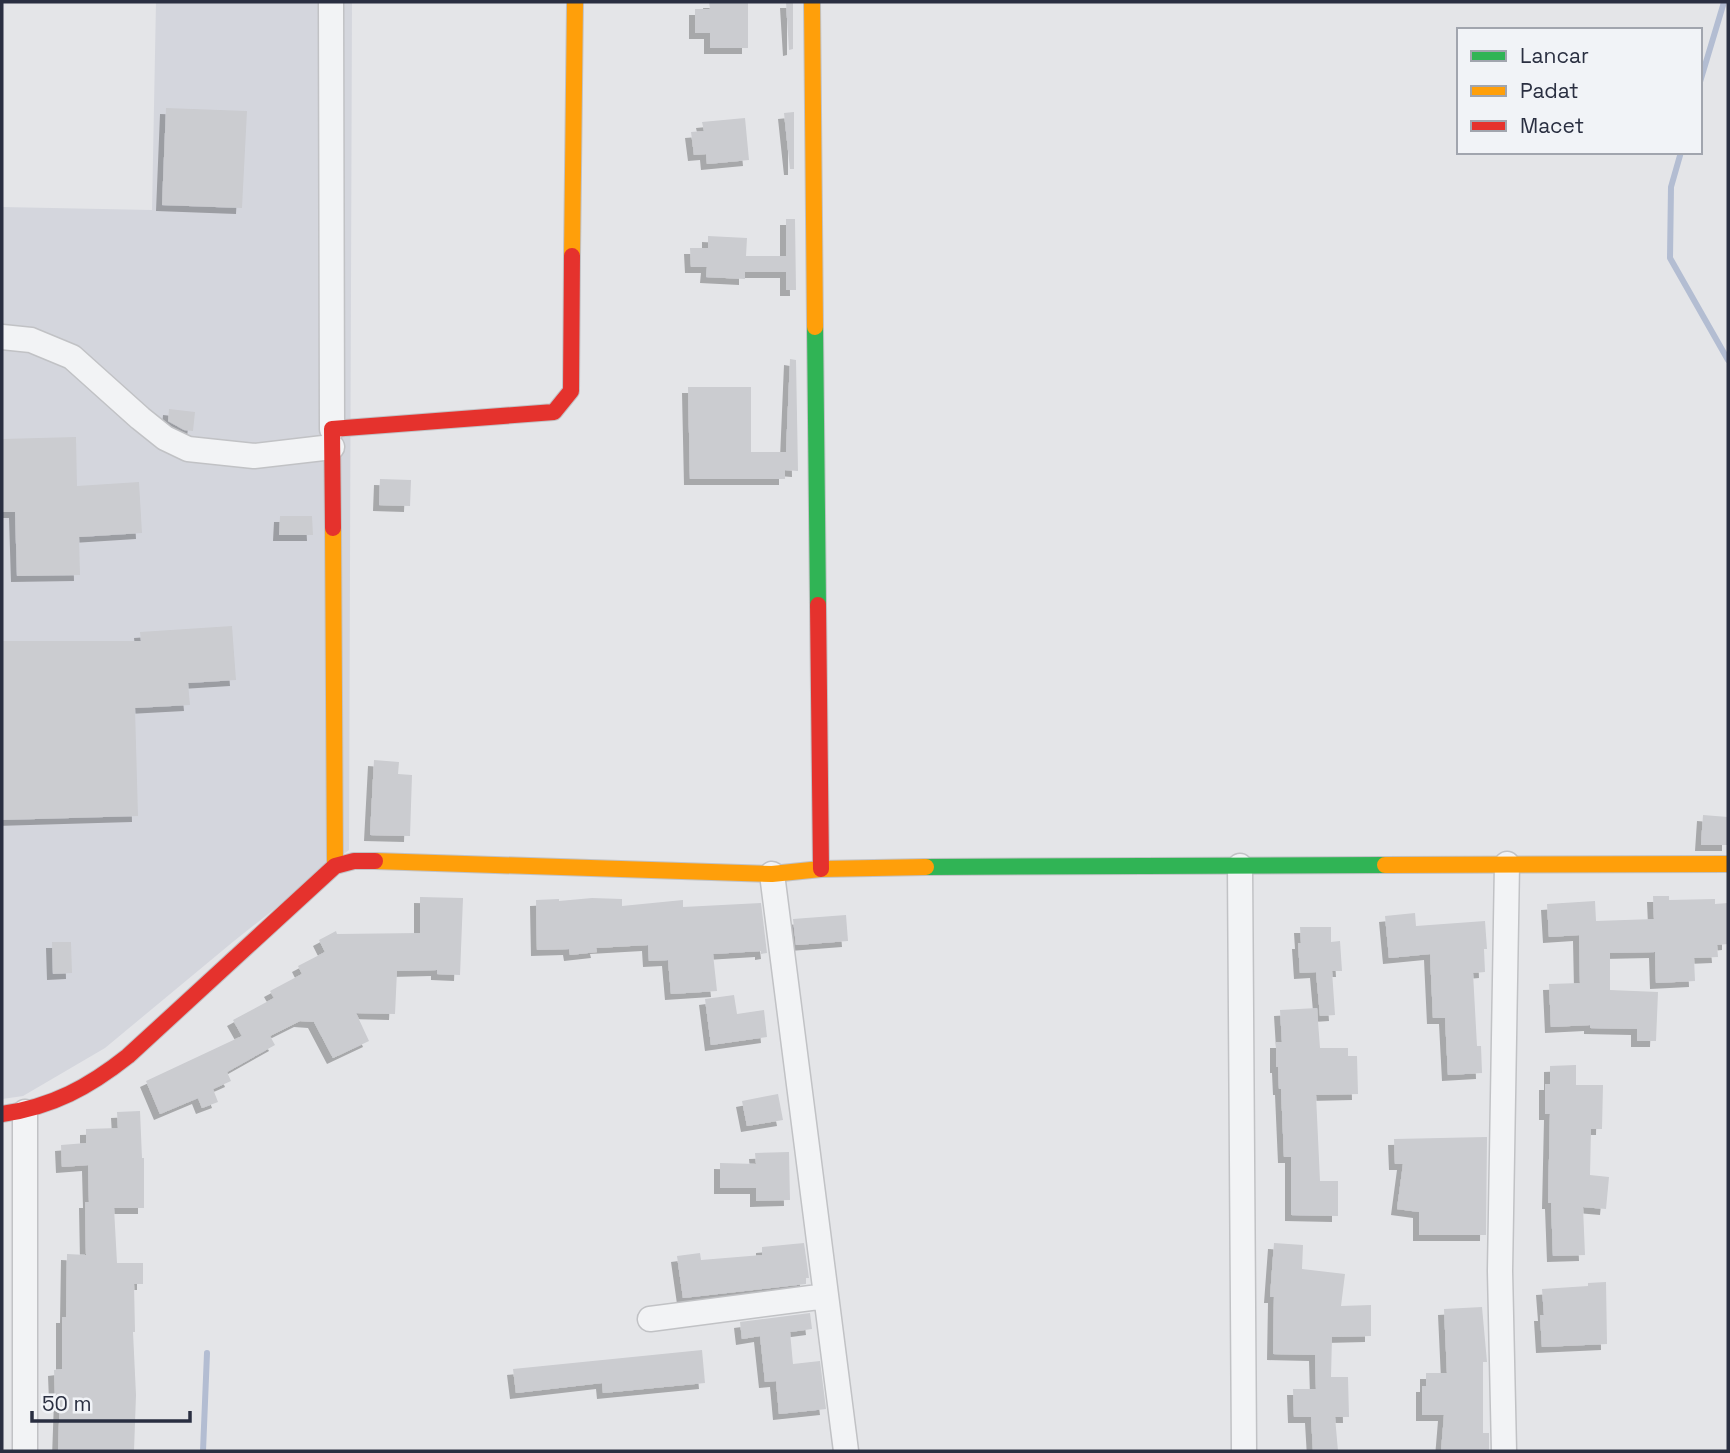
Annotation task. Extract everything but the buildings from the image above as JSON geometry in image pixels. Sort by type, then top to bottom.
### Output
[{"type":"street","points":[[331,2],[335,866]]},
{"type":"street","points":[[2,337],[31,340],[72,357],[165,438],[188,449],[254,456],[332,438],[554,412],[571,391],[575,2]]},
{"type":"street","points":[[813,2],[821,869]]},
{"type":"street","points":[[25,1451],[13,1113],[71,1097],[101,1078],[335,866],[354,861],[416,861],[772,874],[821,869],[1017,866],[1728,864]]},
{"type":"street","points":[[1504,1451],[1500,1271],[1507,864]]},
{"type":"street","points":[[1240,866],[1244,1451]]},
{"type":"street","points":[[772,874],[846,1451]]},
{"type":"street","points":[[650,1319],[826,1296]]},
{"type":"shaded area","points":[[156,2],[352,2],[349,850],[105,1048],[23,1096],[2,1099],[2,207],[152,210]]},
{"type":"waterway","points":[[1702,75],[1724,2]]},
{"type":"waterway","points":[[1680,154],[1671,187],[1670,258],[1728,360]]},
{"type":"waterway","points":[[203,1451],[207,1353]]},
{"type":"traffic: fast","points":[[815,327],[818,605]]},
{"type":"traffic: fast","points":[[926,867],[1385,865]]},
{"type":"traffic: slow","points":[[572,256],[575,2]]},
{"type":"traffic: slow","points":[[812,2],[815,327]]},
{"type":"traffic: slow","points":[[333,528],[335,866]]},
{"type":"traffic: slow","points":[[375,861],[772,874],[821,869],[926,867]]},
{"type":"traffic: slow","points":[[1385,865],[1728,864]]},
{"type":"traffic: jam","points":[[333,528],[332,429],[554,412],[571,391],[572,256]]},
{"type":"traffic: jam","points":[[818,605],[821,869]]},
{"type":"traffic: jam","points":[[2,1114],[54,1101],[99,1077],[128,1056],[335,866],[354,861],[375,861]]}]
